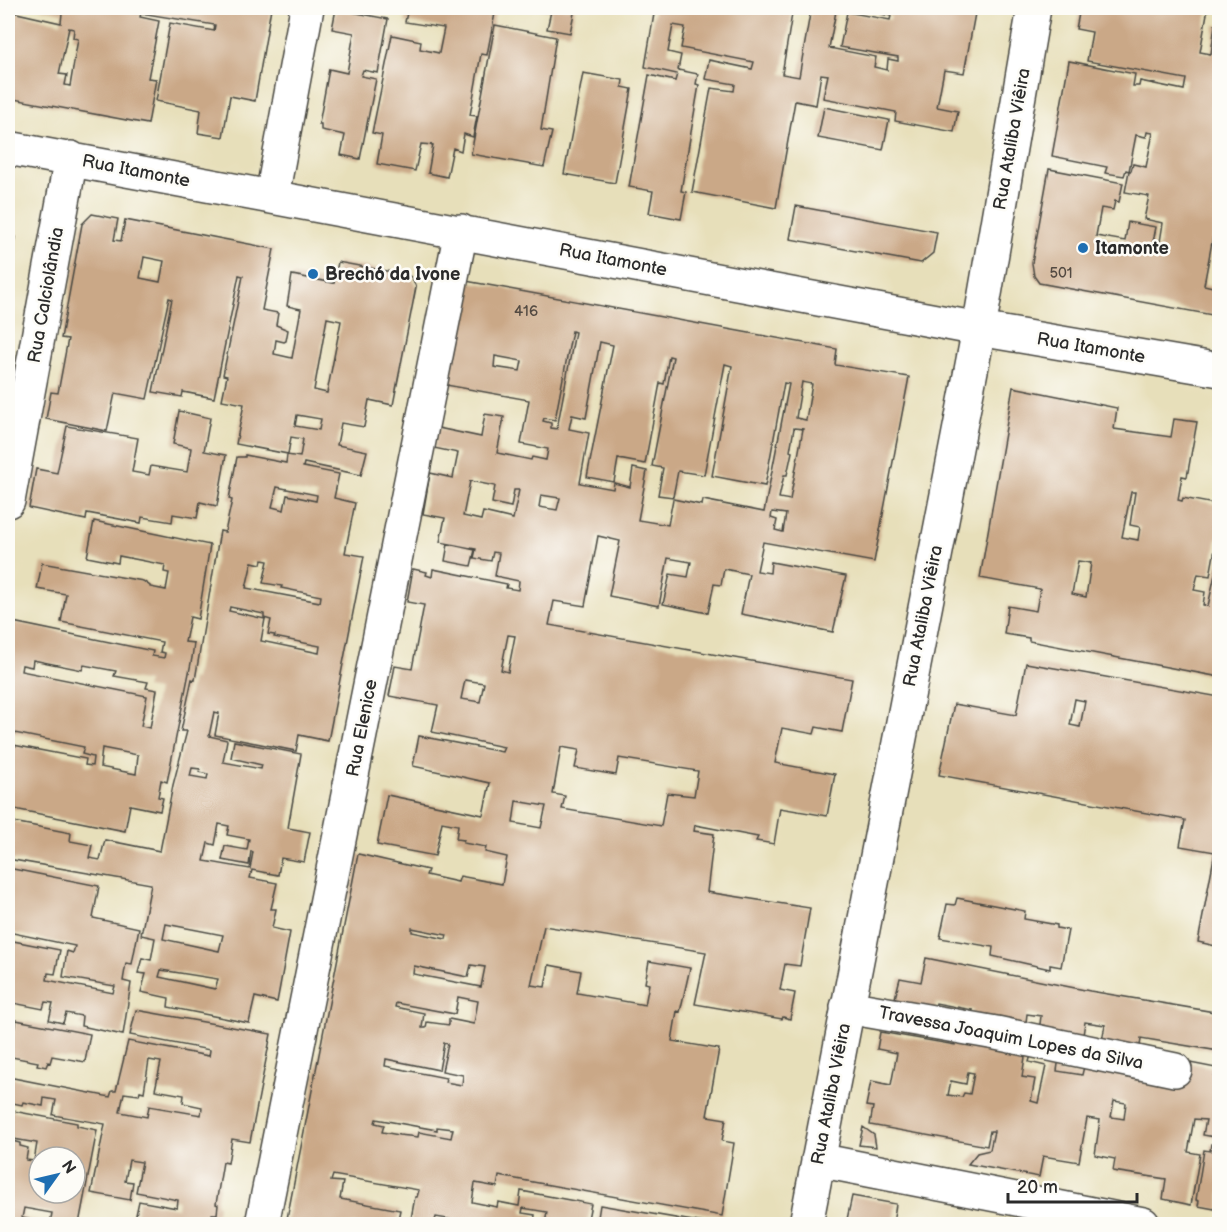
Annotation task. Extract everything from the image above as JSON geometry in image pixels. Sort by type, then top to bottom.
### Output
[{"type":"street","points":[[272,196],[308,8]]},
{"type":"street","name":"Rua Ataliba Viêira","points":[[807,1224],[847,1006],[979,329],[1034,8]]},
{"type":"street","name":"Rua Itamonte","points":[[8,148],[979,329],[1220,370]]},
{"type":"street","name":"Rua Calciolândia","points":[[8,501],[71,159]]},
{"type":"street","name":"Rua Elenice","points":[[262,1224],[461,231]]},
{"type":"street","name":"Travessa Joaquim Lopes da Silva","points":[[847,1006],[996,1033],[1175,1070]]},
{"type":"street","points":[[818,1160],[1143,1224]]},
{"type":"building","points":[[38,8],[271,8],[255,101],[230,96],[223,137],[198,133],[201,110],[156,101],[170,23],[214,31],[215,25],[141,13],[140,17],[159,21],[148,78],[156,79],[148,124],[8,98],[8,11],[61,23],[62,13]],"holes":[[[69,28],[74,29],[73,38],[78,39],[70,86],[65,85],[67,75],[59,74]]]},
{"type":"building","points":[[408,8],[496,8],[487,55],[481,54],[470,115],[477,116],[473,137],[464,134],[461,151],[453,148],[447,177],[428,173],[433,145],[421,144],[415,171],[377,164],[382,135],[372,133],[392,35],[421,41],[420,49],[439,53],[444,28],[405,22]]},
{"type":"building","points":[[537,8],[575,8],[570,33],[547,29],[551,11]]},
{"type":"building","points":[[655,8],[793,8],[782,74],[799,77],[811,8],[831,8],[836,11],[829,48],[876,57],[874,67],[887,70],[888,59],[898,61],[898,57],[840,47],[847,12],[890,20],[891,16],[854,8],[976,8],[964,73],[944,70],[937,107],[958,111],[954,132],[895,121],[896,112],[823,98],[828,75],[821,74],[816,105],[795,101],[776,208],[692,192],[711,88],[734,91],[735,84],[705,79],[709,60],[752,69],[754,62],[681,48],[685,27],[673,25],[668,52],[681,55],[678,70],[698,74],[696,84],[699,85],[681,191],[686,192],[681,219],[649,213],[653,191],[629,187],[649,75],[675,81],[677,74],[645,67]]},
{"type":"building","points":[[1080,8],[1208,8],[1200,52],[1211,54],[1215,25],[1220,26],[1220,199],[1204,285],[1217,288],[1212,315],[1039,283],[1034,276],[1032,263],[1049,169],[1123,183],[1119,202],[1115,201],[1113,210],[1101,208],[1096,236],[1125,241],[1128,222],[1156,227],[1152,247],[1159,248],[1163,223],[1144,219],[1149,196],[1125,192],[1129,171],[1126,170],[1124,176],[1105,173],[1107,167],[1052,156],[1069,61],[1135,74],[1133,86],[1139,86],[1140,81],[1184,90],[1186,79],[1087,61],[1092,32],[1076,29]],"holes":[[[1147,132],[1153,133],[1146,167],[1133,164],[1129,171],[1136,135],[1146,137]]]},
{"type":"building","points":[[336,9],[388,19],[378,73],[363,70],[361,76],[376,79],[360,159],[341,155],[345,135],[321,130],[321,124],[319,124],[329,69],[347,73],[354,33],[332,29]]},
{"type":"building","points":[[495,25],[556,37],[541,130],[552,132],[544,167],[471,154]]},
{"type":"building","points":[[583,73],[623,80],[622,87],[632,89],[615,183],[564,174]]},
{"type":"building","points":[[824,107],[889,120],[883,150],[818,138]]},
{"type":"building","points":[[796,206],[937,232],[933,253],[921,263],[790,239]]},
{"type":"building","points":[[92,214],[118,219],[114,240],[121,241],[125,220],[274,249],[262,310],[278,313],[276,325],[288,330],[286,341],[276,340],[274,354],[292,358],[301,309],[287,306],[292,275],[334,283],[338,262],[408,275],[416,287],[393,405],[369,400],[364,427],[341,423],[337,445],[367,451],[361,475],[304,463],[303,467],[339,474],[334,498],[355,503],[345,553],[364,556],[328,741],[299,735],[296,751],[215,735],[219,713],[214,712],[209,736],[227,740],[223,762],[261,769],[262,765],[231,758],[234,741],[301,754],[288,828],[310,832],[304,862],[281,858],[278,875],[252,870],[250,878],[277,883],[271,909],[276,909],[272,928],[290,932],[277,1002],[255,997],[249,1023],[168,1007],[169,998],[141,992],[146,974],[138,973],[142,958],[151,960],[155,938],[141,935],[151,884],[8,859],[8,821],[71,833],[70,841],[92,845],[89,858],[100,860],[105,840],[160,851],[173,785],[187,731],[181,731],[192,679],[195,680],[220,531],[225,532],[232,500],[229,499],[237,457],[245,457],[245,455],[286,463],[287,455],[300,457],[303,439],[291,437],[288,454],[236,444],[244,404],[222,400],[227,376],[223,375],[243,276],[239,275],[214,398],[183,392],[182,397],[153,392],[172,299],[169,298],[147,399],[115,393],[107,431],[46,419],[51,392],[58,393],[68,339],[61,338],[82,224]],"holes":[[[144,257],[164,261],[160,282],[140,278]],[[327,318],[341,321],[327,393],[314,390]],[[297,415],[321,419],[319,430],[295,426]],[[277,487],[317,495],[316,501],[287,495],[284,510],[272,507]],[[262,560],[268,561],[263,583],[321,596],[320,602],[246,588],[252,562],[261,564]],[[230,607],[264,614],[264,618],[271,620],[268,634],[320,646],[319,653],[261,641],[265,619],[229,611]],[[192,768],[200,769],[199,772],[208,774],[207,779],[190,776]],[[219,824],[229,826],[227,835],[249,839],[247,850],[225,846],[222,860],[249,865],[251,851],[253,852],[250,869],[204,861],[208,843],[215,845]],[[166,924],[223,935],[219,951],[163,939]],[[161,970],[218,979],[215,989],[159,977]]]},
{"type":"building","points":[[8,235],[16,237],[11,264],[8,264]]},
{"type":"building","points":[[466,281],[837,349],[835,365],[909,377],[874,562],[763,542],[757,571],[770,573],[771,562],[846,576],[833,632],[741,614],[749,574],[724,569],[721,585],[714,584],[708,613],[663,604],[670,574],[688,577],[691,562],[668,558],[659,606],[609,596],[620,541],[598,536],[585,606],[554,601],[549,625],[852,679],[842,732],[816,727],[814,734],[782,728],[775,763],[835,774],[827,816],[780,808],[774,844],[756,841],[758,837],[695,825],[694,831],[714,834],[707,892],[810,908],[800,966],[785,964],[780,990],[795,993],[790,1019],[695,1004],[706,952],[544,926],[531,985],[545,987],[549,965],[581,971],[577,993],[645,1005],[649,984],[645,983],[649,961],[690,968],[680,1012],[677,1011],[672,1041],[719,1049],[707,1116],[726,1119],[722,1141],[734,1143],[722,1216],[499,1176],[497,1187],[475,1183],[472,1202],[497,1207],[498,1202],[519,1206],[521,1191],[591,1204],[587,1224],[545,1224],[547,1212],[523,1208],[522,1213],[535,1215],[534,1224],[477,1224],[436,1217],[434,1224],[410,1224],[415,1197],[419,1190],[333,1175],[331,1181],[343,1182],[340,1199],[400,1210],[397,1224],[286,1224],[358,854],[428,870],[426,875],[458,882],[460,876],[502,884],[507,857],[485,852],[486,847],[463,843],[464,840],[456,839],[458,825],[442,822],[435,856],[377,845],[387,795],[483,815],[490,783],[413,766],[419,736],[502,752],[504,747],[432,732],[438,705],[389,696],[395,666],[412,669],[424,605],[407,602],[413,569],[427,572],[426,575],[432,577],[433,569],[507,584],[506,588],[518,590],[519,581],[495,576],[499,553],[493,552],[491,561],[474,558],[476,549],[440,542],[445,518],[423,514],[430,473],[453,478],[458,453],[434,448],[438,428],[481,437],[485,414],[504,417],[497,453],[531,460],[532,457],[546,460],[548,449],[521,444],[529,400],[446,385]],"holes":[[[572,331],[575,332],[557,429],[551,428],[551,423],[543,421],[544,418],[555,420]],[[600,342],[613,345],[587,477],[614,482],[618,459],[645,464],[660,383],[664,384],[669,356],[673,357],[652,466],[663,468],[658,495],[673,497],[678,471],[704,475],[725,364],[732,366],[712,476],[765,486],[784,383],[789,384],[764,512],[703,500],[702,505],[673,499],[668,525],[638,520],[647,471],[633,468],[630,487],[614,483],[613,489],[580,483],[589,433],[569,429],[572,415],[586,418]],[[495,356],[522,361],[520,371],[494,367]],[[802,382],[812,384],[806,420],[796,418]],[[794,428],[803,429],[790,500],[779,498],[784,475],[787,475]],[[470,481],[495,486],[492,503],[511,507],[514,490],[519,490],[513,519],[483,512],[481,520],[463,516]],[[541,495],[560,498],[557,510],[539,507]],[[772,512],[786,514],[783,532],[775,530],[777,520],[771,518]],[[508,635],[515,636],[508,672],[501,670]],[[465,680],[484,683],[480,702],[461,699]],[[561,747],[579,750],[575,768],[616,775],[619,758],[698,771],[694,796],[667,793],[661,826],[562,809],[565,796],[553,794]],[[516,801],[546,806],[541,828],[513,823]],[[412,928],[447,935],[446,939],[412,932]],[[471,965],[485,967],[481,987],[413,974],[414,966],[468,977]],[[458,997],[478,1001],[474,1024],[449,1019],[449,1025],[427,1022],[426,1028],[422,1028],[424,1013],[395,1007],[396,1003],[455,1014]],[[444,1043],[448,1044],[442,1071],[463,1075],[462,1085],[445,1082],[446,1078],[385,1066],[386,1059],[439,1070]],[[376,1119],[437,1130],[437,1127],[453,1129],[451,1138],[419,1132],[418,1137],[382,1132],[384,1125],[375,1123]]]},
{"type":"building","points":[[1013,387],[1117,408],[1114,429],[1171,437],[1174,419],[1197,422],[1187,477],[1182,476],[1178,500],[1182,501],[1183,498],[1220,505],[1220,539],[1217,538],[1210,576],[1198,574],[1194,590],[1205,592],[1203,605],[1208,606],[1220,552],[1220,677],[1029,641],[1029,638],[1004,634],[1008,606],[1036,611],[1040,589],[980,578]],"holes":[[[1131,492],[1135,492],[1130,525],[1140,527],[1138,540],[1122,537]],[[1078,561],[1091,563],[1086,597],[1072,594]]]},
{"type":"building","points":[[179,411],[210,418],[204,451],[226,455],[217,506],[200,502],[197,518],[173,514],[172,522],[142,517],[141,523],[87,513],[86,520],[29,508],[36,469],[57,473],[67,426],[138,438],[132,472],[149,475],[151,466],[187,472],[191,448],[173,444]]},
{"type":"building","points":[[94,521],[210,545],[198,619],[190,617],[185,642],[194,643],[192,658],[167,782],[161,780],[158,797],[163,798],[160,811],[130,805],[125,831],[10,808],[8,813],[8,744],[86,759],[85,765],[92,766],[93,757],[82,754],[84,747],[10,732],[8,737],[8,621],[153,651],[152,656],[164,658],[165,653],[160,652],[162,642],[61,622],[66,594],[37,589],[42,563],[143,581],[150,587],[166,590],[169,573],[164,572],[165,565],[119,556],[118,563],[87,557]],"holes":[[[33,660],[82,670],[84,665],[116,671],[114,676],[148,682],[146,688],[157,690],[150,728],[141,726],[147,696],[21,671],[22,665],[32,667]],[[102,748],[138,755],[136,774],[100,767]]]},
{"type":"building","points":[[448,544],[475,550],[471,566],[445,561]]},
{"type":"building","points":[[1026,663],[1220,697],[1218,714],[1220,714],[1220,947],[1198,942],[1215,852],[1180,846],[1185,820],[939,775],[954,704],[1016,715]],"holes":[[[1075,699],[1085,701],[1080,727],[1070,725]]]},
{"type":"building","points":[[8,868],[99,886],[93,918],[139,928],[132,964],[126,963],[123,981],[131,983],[123,1035],[81,1026],[82,1016],[66,1013],[63,1023],[49,1020],[53,1003],[45,1002],[43,1009],[8,1002],[8,940],[60,950],[55,974],[48,973],[47,980],[113,993],[115,986],[63,977],[67,951],[73,953],[75,946],[8,932]]},
{"type":"building","points":[[957,898],[1025,911],[1024,919],[1057,925],[1057,928],[1068,930],[1061,967],[1050,965],[1050,969],[992,956],[993,947],[940,938],[947,904],[955,905]]},
{"type":"building","points":[[926,958],[1090,991],[1220,1013],[1219,1051],[1141,1038],[1139,1054],[1101,1046],[1105,1025],[1085,1022],[1082,1042],[1039,1032],[1041,1016],[1027,1014],[1025,1030],[971,1020],[973,1010],[936,1003],[934,1013],[893,1006],[900,978],[921,982]]},
{"type":"building","points":[[136,1010],[271,1034],[250,1142],[232,1139],[228,1163],[223,1162],[216,1204],[218,1205],[217,1214],[212,1214],[210,1224],[134,1224],[139,1201],[177,1208],[178,1200],[136,1192],[142,1162],[129,1160],[125,1181],[133,1182],[130,1200],[91,1193],[105,1124],[53,1115],[56,1100],[44,1098],[43,1106],[8,1102],[8,1077],[110,1097],[112,1091],[116,1091],[128,1041],[209,1056],[210,1050],[130,1035]],"holes":[[[149,1060],[161,1062],[155,1090],[184,1095],[183,1103],[202,1107],[201,1115],[149,1106],[147,1117],[120,1112],[124,1093],[139,1095],[140,1091],[144,1092]]]},
{"type":"building","points":[[16,1020],[90,1034],[85,1062],[52,1056],[46,1067],[37,1065],[38,1062],[12,1057],[8,1065],[8,1035],[13,1036]]},
{"type":"building","points":[[880,1032],[955,1045],[956,1037],[1026,1050],[1022,1077],[1035,1079],[1031,1101],[1038,1103],[1046,1066],[1029,1062],[1032,1051],[1059,1057],[1057,1071],[1082,1075],[1085,1062],[1185,1062],[1216,1068],[1214,1080],[1220,1081],[1220,1138],[1203,1135],[1206,1120],[1194,1119],[1188,1152],[1200,1154],[1191,1205],[1163,1199],[1166,1179],[1113,1171],[1115,1159],[1095,1155],[1100,1120],[1087,1118],[1079,1162],[1043,1156],[1039,1177],[968,1164],[977,1153],[990,1150],[994,1131],[990,1131],[987,1146],[870,1125],[873,1107],[866,1106],[871,1081],[891,1085],[897,1053],[877,1049]],"holes":[[[968,1072],[974,1073],[970,1094],[964,1093],[962,1097],[948,1095],[951,1081],[966,1084]],[[1114,1101],[1126,1103],[1124,1119],[1111,1117]]]},
{"type":"building","points":[[8,1110],[77,1123],[77,1126],[97,1130],[87,1182],[87,1145],[37,1145],[37,1143],[8,1138]]},
{"type":"building","points":[[863,1127],[874,1135],[876,1147],[859,1145]]},
{"type":"building","points":[[8,1140],[27,1148],[27,1205],[83,1205],[79,1224],[50,1224],[8,1224]],"holes":[[[24,1208],[52,1213],[50,1224],[22,1218]]]},
{"type":"building","points":[[1211,1144],[1220,1144],[1220,1210],[1198,1206],[1199,1201],[1196,1200],[1204,1150],[1210,1151]]},
{"type":"building","points":[[852,1196],[896,1204],[893,1224],[846,1224]]},
{"type":"building","points":[[600,1205],[704,1223],[704,1224],[597,1224]]},
{"type":"place","name":"Itamonte","points":[[1083,248]]},
{"type":"place","name":"Brechó da Ivone","points":[[313,274]]}]
